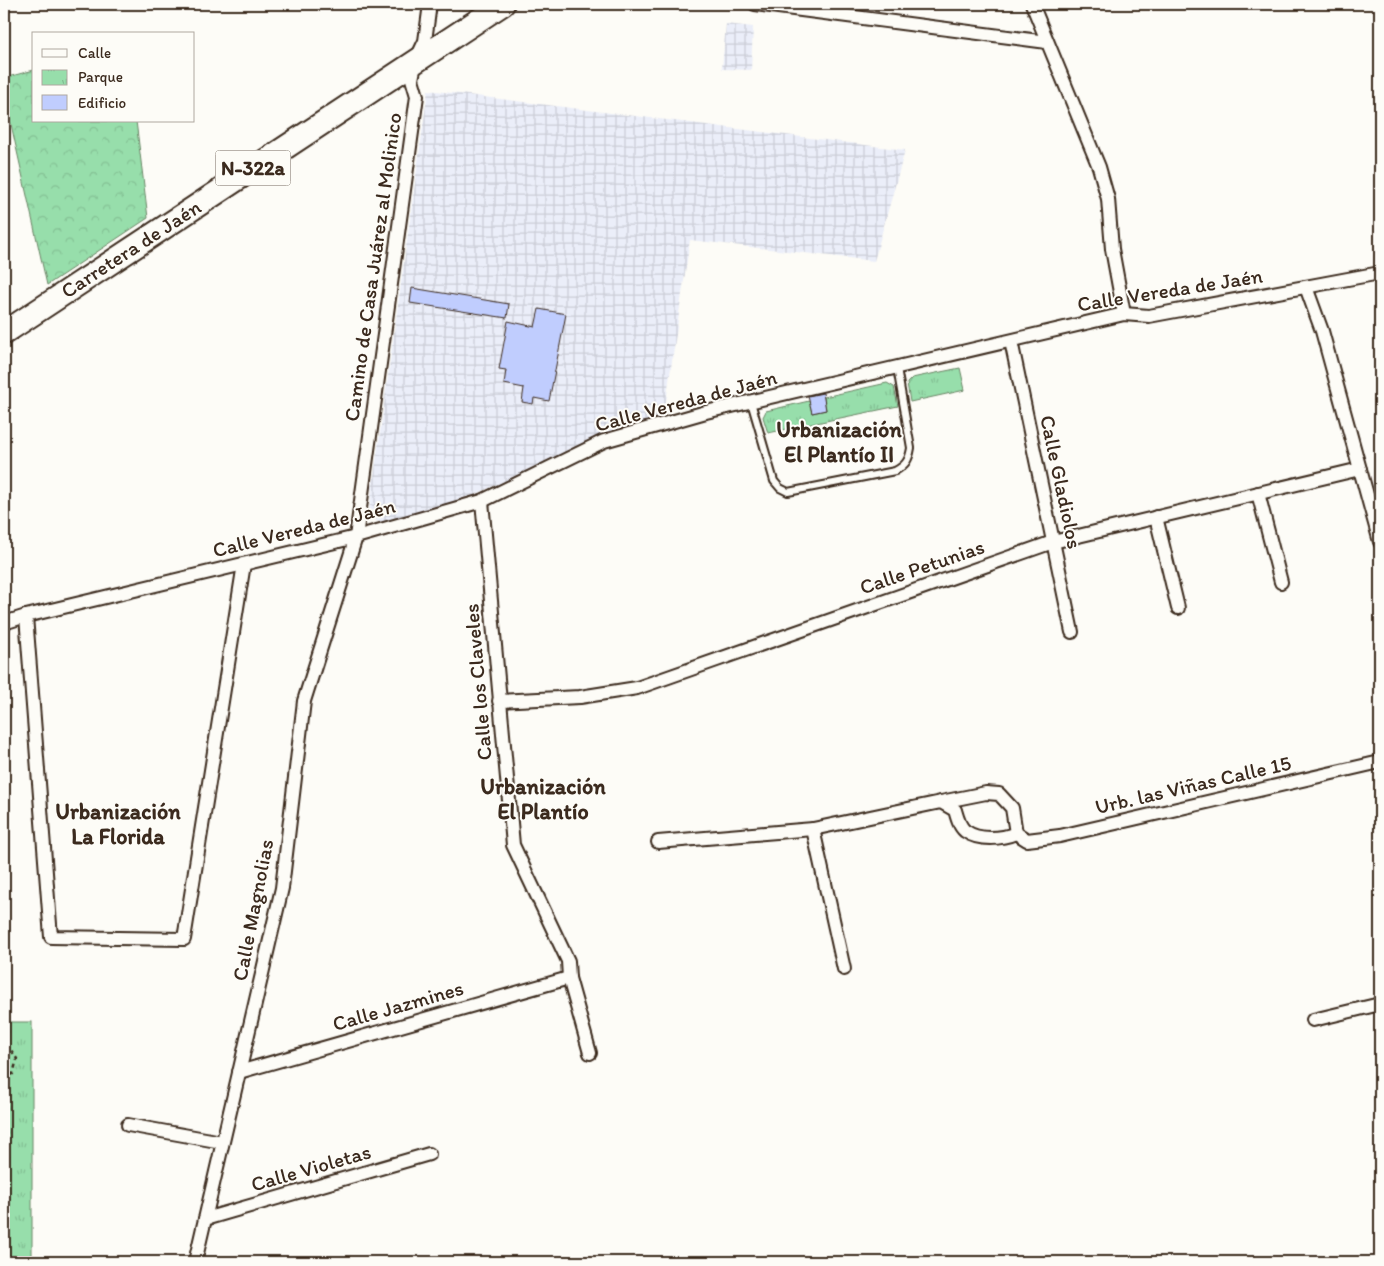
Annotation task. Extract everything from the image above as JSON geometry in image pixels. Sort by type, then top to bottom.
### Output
[{"type":"highway","name":"Carretera de Jaén","points":[[4,333],[334,115],[414,69],[503,4]]},
{"type":"street","points":[[414,69],[425,41],[430,4]]},
{"type":"street","points":[[755,4],[1047,42]]},
{"type":"street","points":[[1032,4],[1099,167],[1108,199],[1112,248],[1124,314]]},
{"type":"street","name":"Camino de Casa Juárez al Molinico","points":[[356,537],[417,96],[414,69]]},
{"type":"street","name":"Calle Vereda de Jaén","points":[[4,623],[26,616],[356,537],[482,501],[604,441],[706,412],[1124,314],[1149,316],[1380,273]]},
{"type":"street","points":[[1306,287],[1322,331],[1360,469],[1375,503],[1380,542]]},
{"type":"street","name":"Calle Gladiolos","points":[[1010,341],[1072,632]]},
{"type":"street","name":"Calle Petunias","points":[[500,701],[580,697],[637,688],[1053,542],[1360,469]]},
{"type":"street","points":[[1258,493],[1281,582]]},
{"type":"street","name":"Calle los Claveles","points":[[482,501],[513,845],[568,960],[569,978],[590,1053]]},
{"type":"street","points":[[1156,516],[1178,608]]},
{"type":"street","name":"Calle Magnolias","points":[[195,1262],[282,888],[304,700],[356,537]]},
{"type":"street","points":[[26,616],[51,937],[184,939],[244,564]]},
{"type":"street","name":"Urb. las Viñas Calle 15","points":[[941,802],[955,810],[958,821],[965,831],[978,836],[1005,838],[1016,834],[1027,840],[1060,836],[1380,762]]},
{"type":"street","points":[[658,842],[813,829],[986,793],[999,794],[1012,808],[1016,834]]},
{"type":"street","points":[[813,829],[844,969]]},
{"type":"street","name":"Calle Jazmines","points":[[239,1072],[569,978]]},
{"type":"street","points":[[1313,1020],[1380,1004]]},
{"type":"street","points":[[128,1125],[222,1142]]},
{"type":"street","name":"Calle Violetas","points":[[205,1219],[429,1154]]},
{"type":"lane","points":[[751,402],[774,481],[780,488],[788,492],[895,470],[904,466],[909,458],[910,448],[897,368]]},
{"type":"path","points":[[4,1048],[11,1050],[17,1059],[13,1074],[4,1078]]},
{"type":"path","points":[[4,1128],[8,1195],[4,1257]]},
{"type":"shaded area","points":[[726,24],[753,27],[751,70],[722,69]]},
{"type":"shaded area","points":[[428,90],[905,150],[874,261],[690,240],[664,415],[602,437],[472,496],[402,518],[382,522],[368,518]]},
{"type":"green space","points":[[32,71],[32,122],[136,122],[148,218],[47,285],[4,93],[4,78]]},
{"type":"green space","points":[[960,368],[965,390],[910,402],[907,383],[912,378]]},
{"type":"green space","points":[[887,383],[894,387],[898,406],[768,433],[763,417],[766,411],[809,401],[812,413],[826,410],[824,397]]},
{"type":"green space","points":[[4,1022],[32,1022],[32,1262],[4,1262]]},
{"type":"building","points":[[412,288],[509,304],[507,318],[410,303]]},
{"type":"building","points":[[539,309],[566,314],[549,401],[534,398],[533,404],[522,402],[524,388],[504,384],[506,370],[499,369],[508,321],[535,327]]},
{"type":"building","points":[[823,393],[826,410],[812,413],[808,396]]},
{"type":"district","name":"Urbanización El Plantío II","points":[[839,442]]},
{"type":"district","name":"Urbanización El Plantío","points":[[543,798]]},
{"type":"district","name":"Urbanización La Florida","points":[[118,824]]}]
